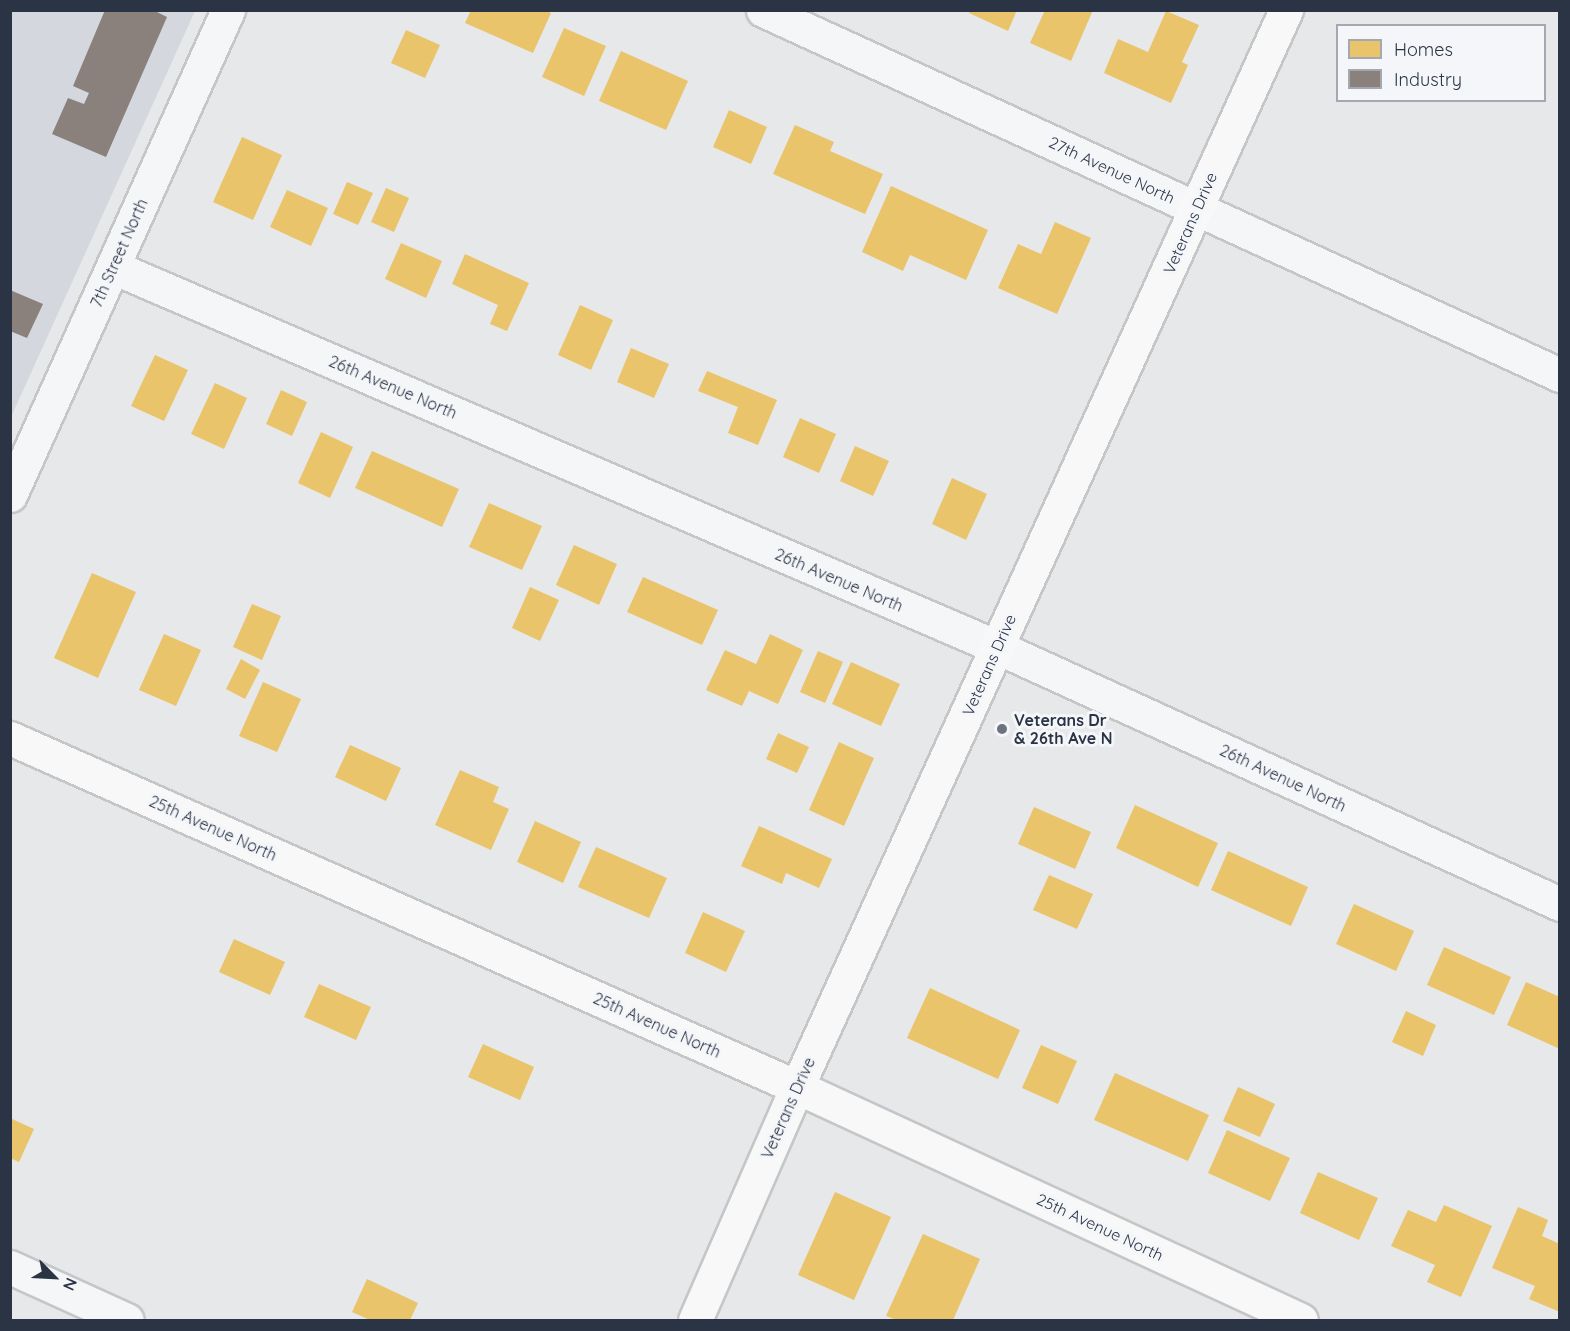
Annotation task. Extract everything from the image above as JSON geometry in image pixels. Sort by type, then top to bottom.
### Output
[{"type":"main road","name":"Veterans Drive","points":[[695,1320],[797,1087],[1286,10]]},
{"type":"main road","name":"25th Avenue North","points":[[10,738],[797,1087],[1301,1320]]},
{"type":"street","name":"7th Street North","points":[[10,495],[228,10]]},
{"type":"street","name":"27th Avenue North","points":[[763,10],[1560,375]]},
{"type":"street","name":"26th Avenue North","points":[[113,267],[997,647],[1560,904]]},
{"type":"street","points":[[10,1267],[127,1320]]},
{"type":"shaded area","points":[[11,11],[195,11],[11,417]]},
{"type":"building: Homes","points":[[471,10],[545,10],[551,13],[533,53],[465,23]]},
{"type":"building: Homes","points":[[970,10],[1017,10],[1008,31],[969,13]]},
{"type":"building: Homes","points":[[1045,10],[1093,10],[1071,61],[1030,43]]},
{"type":"building: Homes","points":[[1166,11],[1199,25],[1182,62],[1188,65],[1171,103],[1104,73],[1118,39],[1148,52]]},
{"type":"building: Homes","points":[[564,28],[606,46],[584,96],[542,77]]},
{"type":"building: Homes","points":[[406,30],[440,45],[425,78],[391,63]]},
{"type":"building: Homes","points":[[621,51],[688,81],[666,130],[599,101]]},
{"type":"building: Homes","points":[[729,110],[767,127],[751,164],[713,147]]},
{"type":"building: Homes","points":[[795,125],[834,142],[830,151],[883,174],[865,214],[773,174]]},
{"type":"building: Homes","points":[[242,137],[282,155],[253,220],[213,202]]},
{"type":"building: Homes","points":[[347,182],[373,193],[358,225],[333,214]]},
{"type":"building: Homes","points":[[891,186],[988,230],[966,280],[910,255],[903,271],[862,252]]},
{"type":"building: Homes","points":[[386,188],[409,198],[394,232],[371,222]]},
{"type":"building: Homes","points":[[287,190],[328,208],[311,246],[270,227]]},
{"type":"building: Homes","points":[[1055,222],[1091,238],[1057,314],[998,288],[1018,244],[1041,254]]},
{"type":"building: Homes","points":[[401,243],[442,261],[426,298],[385,279]]},
{"type":"building: Homes","points":[[465,254],[529,283],[507,331],[490,324],[498,305],[452,284]]},
{"type":"building: Homes","points":[[580,305],[613,320],[591,370],[558,355]]},
{"type":"building: Homes","points":[[631,348],[669,364],[654,398],[617,382]]},
{"type":"building: Homes","points":[[155,355],[188,370],[164,421],[131,406]]},
{"type":"building: Homes","points":[[707,371],[777,400],[758,445],[728,433],[738,407],[698,391]]},
{"type":"building: Homes","points":[[215,383],[247,398],[224,449],[191,434]]},
{"type":"building: Homes","points":[[281,390],[307,402],[292,436],[266,424]]},
{"type":"building: Homes","points":[[800,418],[836,434],[819,473],[783,457]]},
{"type":"building: Homes","points":[[321,432],[353,447],[330,498],[298,483]]},
{"type":"building: Homes","points":[[855,446],[889,461],[873,496],[840,481]]},
{"type":"building: Homes","points":[[372,451],[459,489],[442,527],[355,488]]},
{"type":"building: Homes","points":[[952,478],[987,494],[966,540],[932,524]]},
{"type":"building: Homes","points":[[489,503],[542,526],[522,570],[469,547]]},
{"type":"building: Homes","points":[[574,545],[617,564],[599,605],[556,585]]},
{"type":"building: Homes","points":[[92,573],[136,592],[98,678],[54,658]]},
{"type":"building: Homes","points":[[643,577],[718,610],[702,645],[627,612]]},
{"type":"building: Homes","points":[[530,587],[559,600],[540,641],[512,628]]},
{"type":"building: Homes","points":[[252,604],[281,616],[262,660],[233,647]]},
{"type":"building: Homes","points":[[164,634],[201,650],[176,706],[139,690]]},
{"type":"building: Homes","points":[[770,634],[803,650],[778,704],[749,691],[742,706],[706,690],[725,650],[756,664]]},
{"type":"building: Homes","points":[[818,651],[843,662],[825,703],[800,692]]},
{"type":"building: Homes","points":[[241,659],[260,670],[245,699],[226,689]]},
{"type":"building: Homes","points":[[851,662],[900,684],[881,726],[832,704]]},
{"type":"building: Homes","points":[[263,682],[301,699],[277,752],[239,736]]},
{"type":"building: Homes","points":[[778,733],[809,747],[797,773],[766,759]]},
{"type":"building: Homes","points":[[839,742],[874,758],[844,826],[809,810]]},
{"type":"building: Homes","points":[[350,745],[401,768],[386,801],[335,777]]},
{"type":"building: Homes","points":[[460,770],[499,787],[493,802],[509,809],[491,850],[435,825]]},
{"type":"building: Homes","points":[[1135,805],[1218,843],[1198,887],[1116,848]]},
{"type":"building: Homes","points":[[1034,807],[1091,832],[1075,869],[1018,844]]},
{"type":"building: Homes","points":[[535,821],[581,842],[563,883],[517,862]]},
{"type":"building: Homes","points":[[759,826],[832,859],[819,888],[786,873],[782,884],[741,866]]},
{"type":"building: Homes","points":[[596,847],[667,878],[649,918],[578,887]]},
{"type":"building: Homes","points":[[1228,851],[1308,887],[1291,926],[1211,890]]},
{"type":"building: Homes","points":[[1049,875],[1093,894],[1077,929],[1033,910]]},
{"type":"building: Homes","points":[[1354,904],[1414,931],[1396,971],[1336,944]]},
{"type":"building: Homes","points":[[703,912],[745,931],[726,972],[685,953]]},
{"type":"building: Homes","points":[[234,939],[285,962],[270,995],[219,972]]},
{"type":"building: Homes","points":[[1444,947],[1511,977],[1494,1015],[1427,985]]},
{"type":"building: Homes","points":[[1526,982],[1560,997],[1560,1049],[1507,1025]]},
{"type":"building: Homes","points":[[319,984],[371,1007],[356,1040],[304,1017]]},
{"type":"building: Homes","points":[[930,988],[1020,1030],[998,1079],[907,1038]]},
{"type":"building: Homes","points":[[1406,1011],[1436,1025],[1423,1056],[1392,1042]]},
{"type":"building: Homes","points":[[483,1044],[534,1067],[520,1100],[468,1077]]},
{"type":"building: Homes","points":[[1041,1045],[1077,1061],[1058,1104],[1022,1088]]},
{"type":"building: Homes","points":[[1115,1073],[1209,1115],[1188,1161],[1094,1120]]},
{"type":"building: Homes","points":[[1238,1087],[1275,1104],[1260,1137],[1223,1121]]},
{"type":"building: Homes","points":[[10,1118],[34,1129],[19,1162],[10,1158]]},
{"type":"building: Homes","points":[[1227,1130],[1290,1158],[1270,1201],[1208,1173]]},
{"type":"building: Homes","points":[[1318,1172],[1378,1198],[1359,1240],[1300,1213]]},
{"type":"building: Homes","points":[[835,1192],[891,1217],[854,1300],[798,1275]]},
{"type":"building: Homes","points":[[1444,1205],[1492,1226],[1461,1297],[1427,1282],[1435,1265],[1391,1246],[1408,1210],[1436,1222]]},
{"type":"building: Homes","points":[[1518,1207],[1548,1220],[1542,1236],[1560,1244],[1560,1312],[1529,1299],[1535,1286],[1492,1268]]},
{"type":"building: Homes","points":[[923,1234],[980,1259],[953,1320],[897,1320],[886,1316]]},
{"type":"building: Homes","points":[[367,1279],[418,1303],[410,1320],[370,1320],[352,1312]]},
{"type":"building: Industry","points":[[105,10],[153,10],[167,17],[106,157],[52,134],[68,98],[84,104],[89,93],[73,86]]},
{"type":"building: Industry","points":[[10,290],[43,304],[27,338],[10,331]]},
{"type":"place","name":"Veterans Dr & 26th Ave N","points":[[1002,729]]}]
